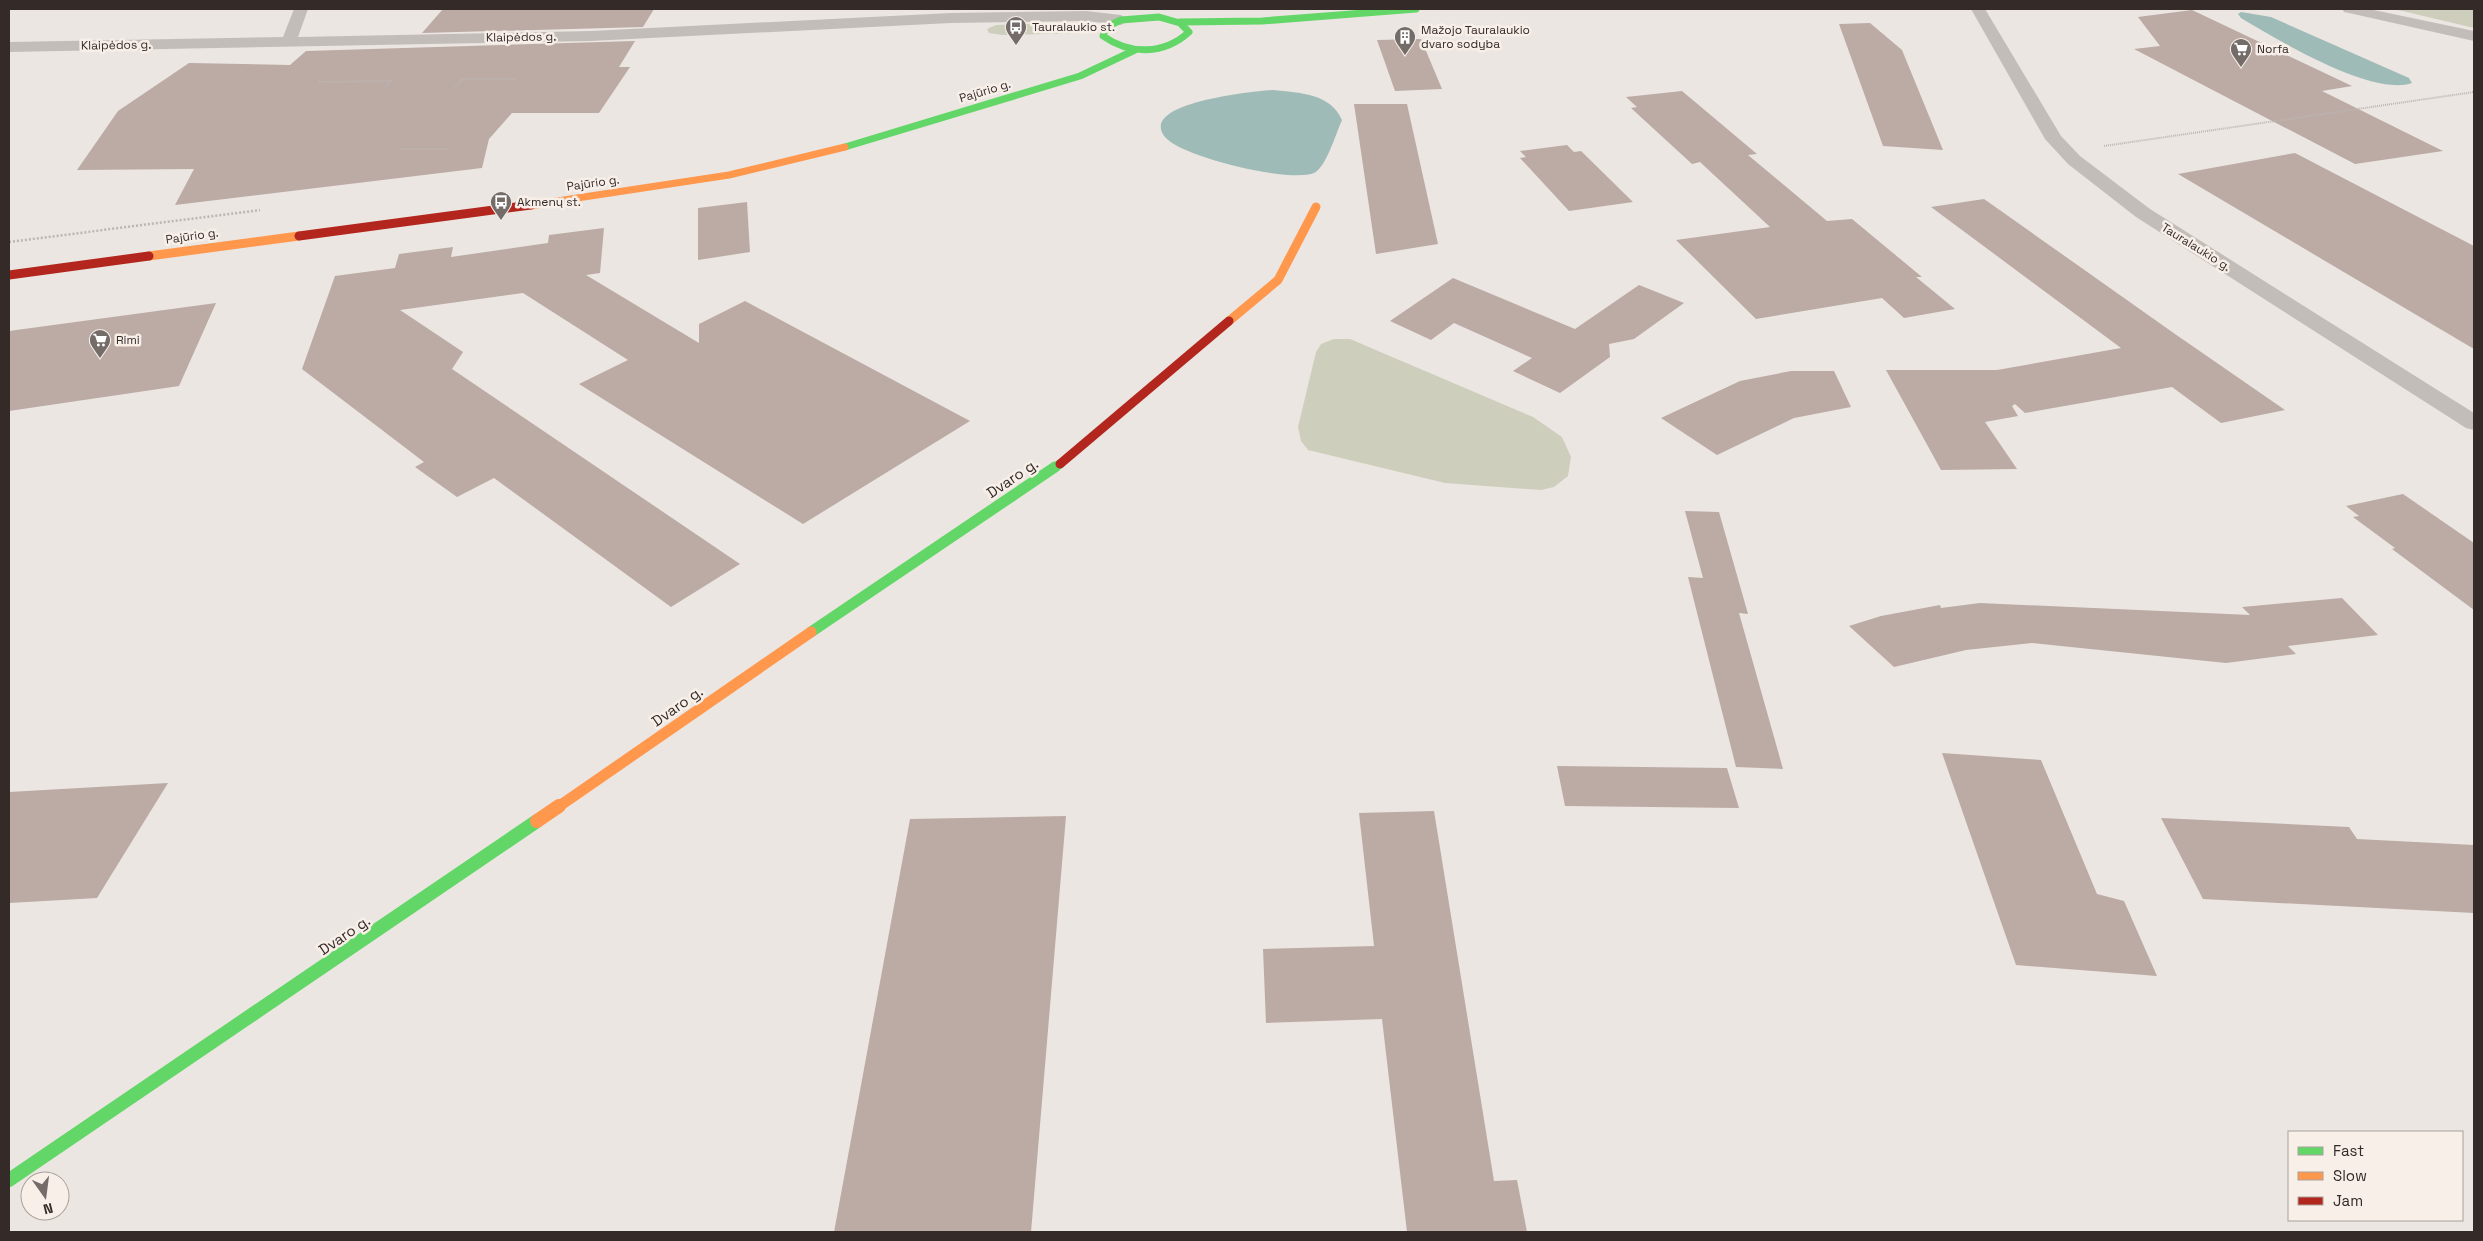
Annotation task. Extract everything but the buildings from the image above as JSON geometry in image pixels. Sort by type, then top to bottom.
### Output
[{"type":"main road","name":"Pajūrio g.","points":[[1262,20],[1187,38],[1173,46],[1162,48],[1135,50],[1113,45],[1103,39],[1106,27],[1121,20],[1152,17],[1180,22],[1262,20],[1416,9]]},
{"type":"main road","points":[[1180,22],[1187,27],[1189,32],[1187,38]]},
{"type":"main road","name":"Pajūrio g.","points":[[9,275],[617,194],[736,173],[813,156],[1026,93],[1080,76],[1135,50]]},
{"type":"main road","name":"Pajūrio g.","points":[[756,156],[918,117],[1045,78],[1075,65]]},
{"type":"main road","points":[[650,175],[699,168]]},
{"type":"main road","name":"Dvaro g.","points":[[9,1180],[468,869],[856,600],[1066,460],[1278,280],[1316,207]]},
{"type":"street","points":[[289,41],[301,9]]},
{"type":"street","name":"Tauralaukio g.","points":[[1978,9],[2054,140],[2074,160],[2143,213],[2474,423]]},
{"type":"street","points":[[2349,9],[2474,36]]},
{"type":"street","name":"Klaipėdos g.","points":[[9,47],[591,36],[858,22],[1086,16],[1121,20]]},
{"type":"street","name":"Klaipėdos g.","points":[[1032,18],[1078,25],[1103,39]]},
{"type":"path","points":[[455,87],[463,79],[516,79]]},
{"type":"path","points":[[319,82],[391,82],[385,88]]},
{"type":"path","points":[[2103,146],[2474,92]]},
{"type":"path","points":[[401,149],[449,149]]},
{"type":"path","points":[[9,242],[267,210]]},
{"type":"green space","points":[[2394,9],[2474,9],[2474,28]]},
{"type":"green space","points":[[1028,24],[1067,27],[1086,33],[1002,35],[989,33],[987,29],[996,25]]},
{"type":"green space","points":[[1334,339],[1350,339],[1533,417],[1562,437],[1571,457],[1568,476],[1554,487],[1541,490],[1445,483],[1308,450],[1301,441],[1298,427],[1316,352],[1321,344]]},
{"type":"water","points":[[2241,12],[2271,17],[2409,78],[2412,83],[2394,85],[2373,82],[2325,64],[2241,18],[2238,14]]},
{"type":"water","points":[[1273,90],[1304,94],[1322,99],[1337,111],[1342,120],[1327,157],[1314,173],[1301,175],[1282,174],[1236,166],[1192,152],[1175,145],[1165,137],[1161,125],[1168,115],[1183,107],[1225,96]]},
{"type":"traffic: fast","points":[[1180,22],[1262,21],[1416,9]]},
{"type":"traffic: fast","points":[[1159,17],[1180,23],[1189,32],[1171,46],[1147,50],[1123,47],[1112,43],[1103,36],[1106,27],[1121,20],[1159,17]]},
{"type":"traffic: fast","points":[[845,147],[1080,76],[1135,50]]},
{"type":"traffic: fast","points":[[811,632],[1060,464]]},
{"type":"traffic: fast","points":[[9,1180],[537,821]]},
{"type":"traffic: slow","points":[[531,205],[729,175],[807,158],[845,147]]},
{"type":"traffic: slow","points":[[1229,321],[1278,280],[1316,207]]},
{"type":"traffic: slow","points":[[149,256],[299,236]]},
{"type":"traffic: slow","points":[[537,821],[811,632]]},
{"type":"traffic: jam","points":[[299,236],[531,205]]},
{"type":"traffic: jam","points":[[9,275],[149,256]]},
{"type":"traffic: jam","points":[[1060,464],[1229,321]]},
{"type":"place","name":"Tauralaukio st.","points":[[1016,46]]},
{"type":"place","name":"Mažojo Tauralaukio dvaro sodyba","points":[[1405,56]]},
{"type":"place","name":"Norfa","points":[[2241,68]]},
{"type":"place","name":"Akmenų st.","points":[[501,221]]},
{"type":"place","name":"Rimi","points":[[100,359]]}]
